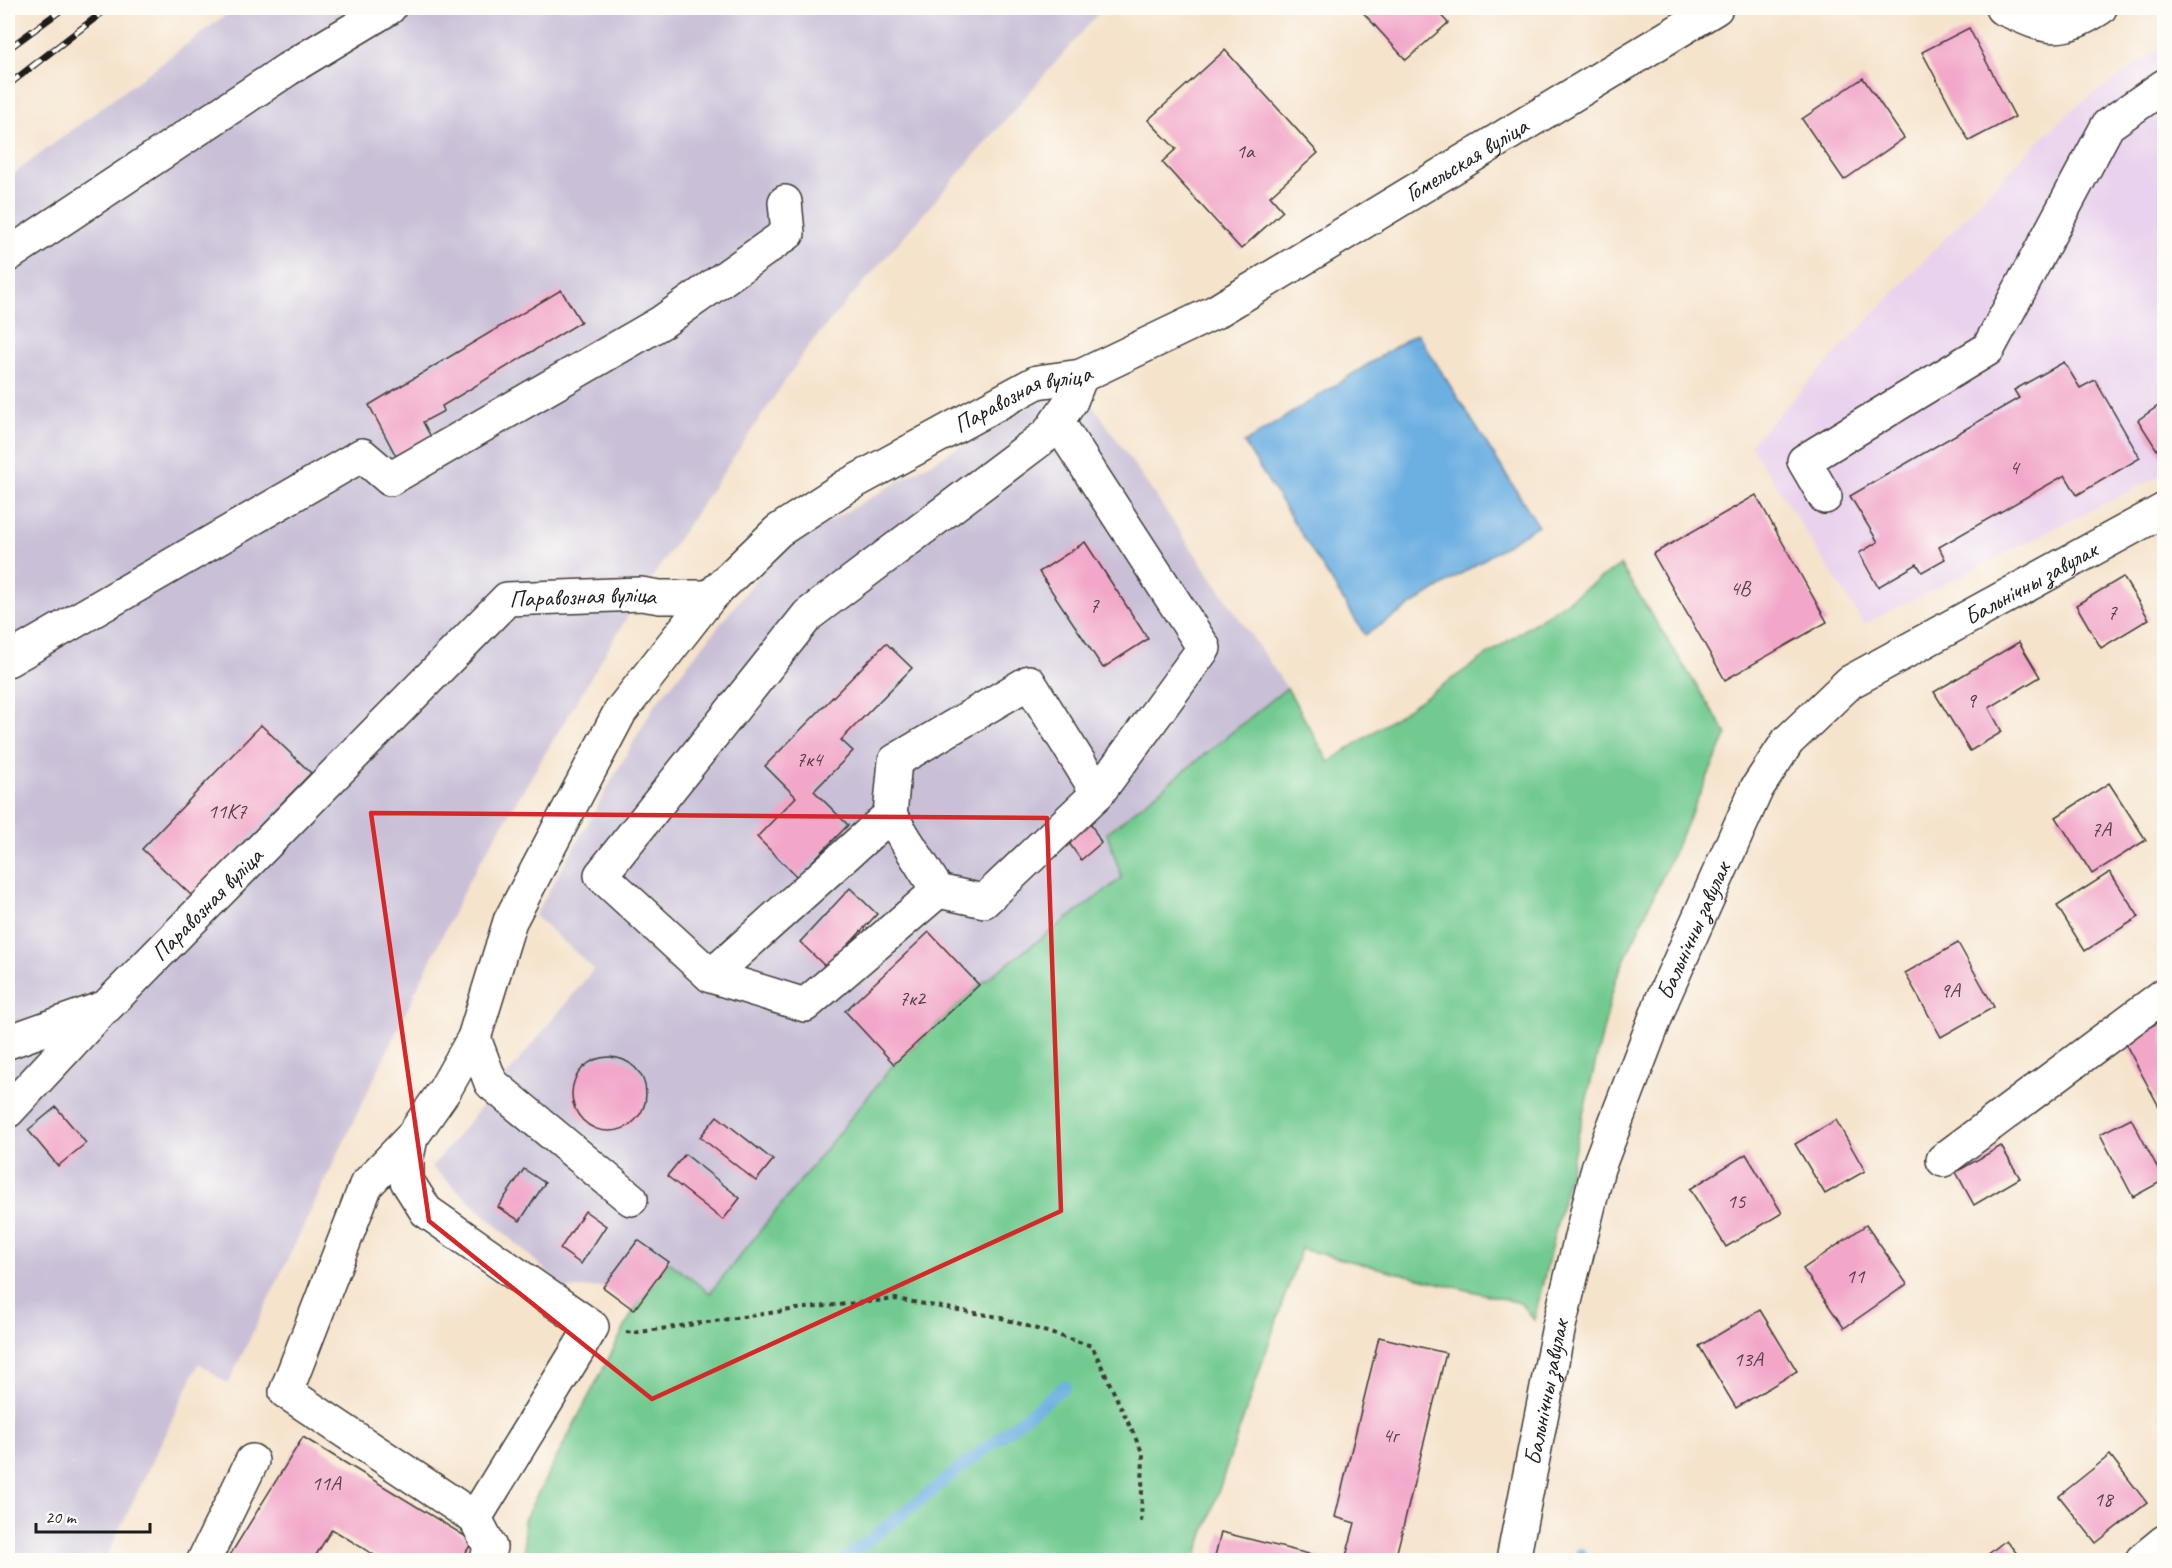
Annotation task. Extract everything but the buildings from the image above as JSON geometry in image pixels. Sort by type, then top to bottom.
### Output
[{"type":"street","points":[[8,255],[288,69],[389,8]]},
{"type":"street","name":"Гомельская вуліца","points":[[1215,312],[1716,8]]},
{"type":"street","points":[[2002,8],[2040,24],[2064,27],[2100,8]]},
{"type":"street","points":[[1825,497],[1804,461],[1988,349],[2108,125],[2164,87]]},
{"type":"street","points":[[8,660],[362,455],[390,479],[662,322],[788,233],[785,202]]},
{"type":"street","name":"Паравозная вуліца","points":[[8,1042],[106,1007],[507,599],[641,594],[660,597],[710,597],[778,531],[846,487],[1037,382],[1081,376],[1215,312]]},
{"type":"street","points":[[938,891],[805,1005],[711,976],[601,875],[808,615],[1048,434],[1071,401],[1081,376]]},
{"type":"street","points":[[1058,421],[1204,648],[1098,794],[984,901],[938,891],[890,815],[895,761],[1029,681],[1098,794]]},
{"type":"street","name":"Бальнічны завулак","points":[[1513,1560],[1559,1326],[1598,1168],[1663,999],[1758,788],[1788,741],[1850,682],[2164,510]]},
{"type":"street","points":[[487,1560],[490,1547],[475,1518],[286,1392],[366,1185],[411,1138],[444,1091],[474,1038],[510,921],[620,712],[710,597]]},
{"type":"street","points":[[711,976],[890,815]]},
{"type":"street","points":[[1943,1160],[2164,995]]},
{"type":"street","points":[[8,1111],[106,1007]]},
{"type":"street","points":[[474,1038],[491,1083],[632,1199]]},
{"type":"street","points":[[411,1138],[407,1157],[407,1181],[426,1211],[592,1327],[475,1518]]},
{"type":"street","points":[[204,1560],[252,1461]]},
{"type":"street","points":[[2142,1560],[2164,1542]]},
{"type":"path","points":[[592,1327],[633,1332],[797,1309],[896,1299],[998,1317],[1092,1346],[1143,1454],[1141,1525]]},
{"type":"highlighted area","points":[[371,813],[1047,818],[1061,1211],[652,1399],[429,1221]]},
{"type":"shaded area","points":[[235,8],[1103,8],[810,344],[641,594],[468,882],[228,1384],[199,1363],[105,1560],[8,1560],[8,178]]},
{"type":"shaded area","points":[[2164,46],[2164,474],[1864,624],[1750,444],[2028,151],[2074,108]]},
{"type":"shaded area","points":[[1046,397],[1093,405],[1287,688],[1107,832],[1122,878],[979,985],[821,1157],[709,1294],[669,1262],[634,1310],[603,1287],[566,1289],[432,1167],[594,969],[535,916],[654,706],[781,549]]},
{"type":"green space","points":[[1620,565],[1727,734],[1615,981],[1534,1320],[1520,1303],[1301,1249],[1195,1560],[525,1560],[524,1520],[634,1310],[669,1262],[710,1293],[894,1064],[979,985],[1122,878],[1107,833],[1287,688],[1329,762]]},
{"type":"water","points":[[1417,333],[1538,525],[1365,635],[1244,443]]},
{"type":"waterway","points":[[844,1560],[1065,1386]]},
{"type":"waterway","points":[[1580,1560],[1581,1554]]},
{"type":"railway","points":[[8,49],[64,8]]},
{"type":"railway","points":[[8,85],[108,8]]}]
